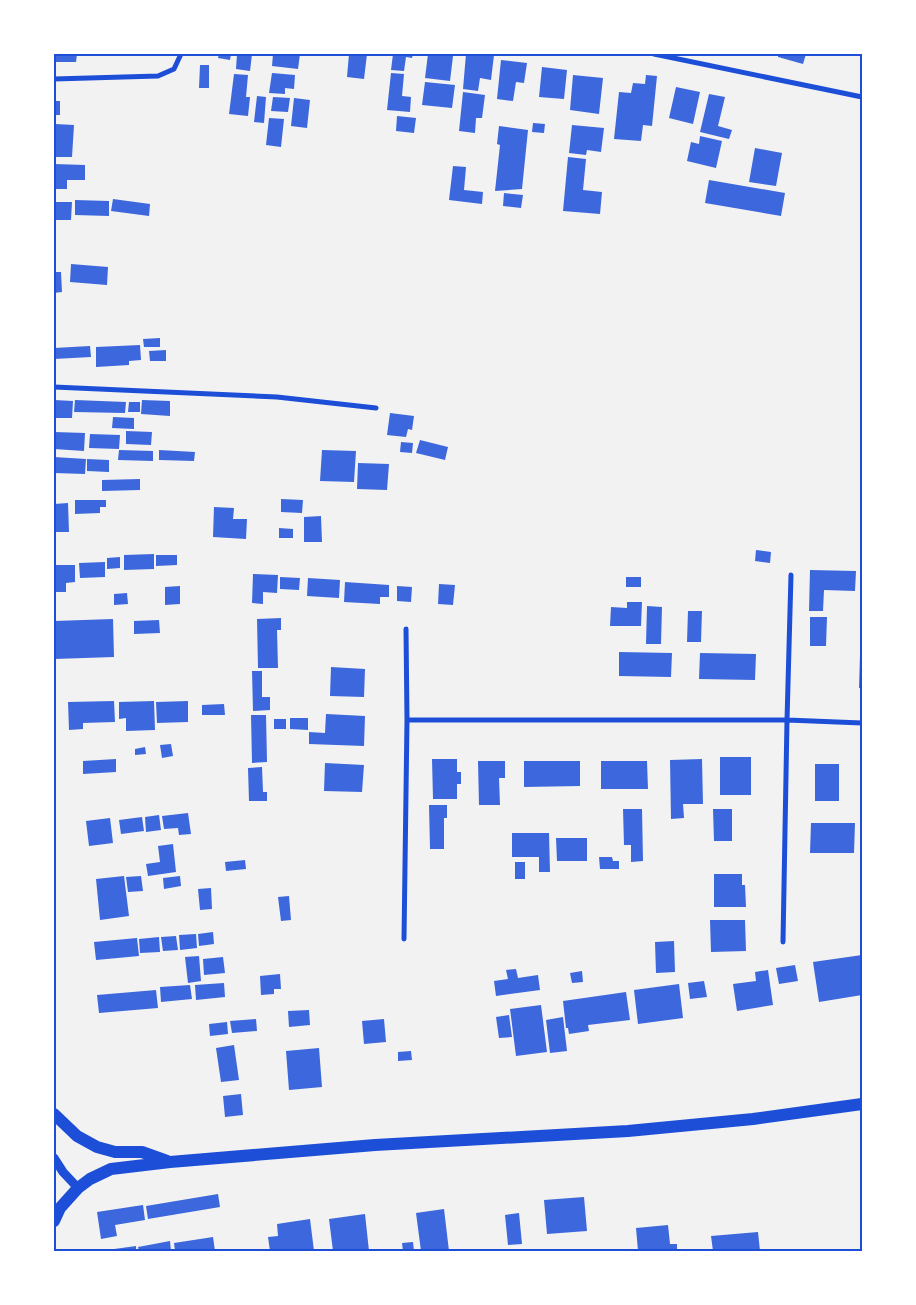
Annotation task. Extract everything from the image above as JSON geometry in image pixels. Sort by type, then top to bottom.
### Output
[{"type":"main road","points":[[54,1221],[60,1208],[78,1188],[90,1179],[112,1169],[170,1162],[375,1145],[628,1131],[753,1119],[862,1104]]},
{"type":"main road","points":[[54,1114],[78,1136],[97,1147],[115,1152],[142,1152],[170,1162]]},
{"type":"street","points":[[54,79],[158,76],[174,70],[181,54]]},
{"type":"street","points":[[654,54],[862,97]]},
{"type":"street","points":[[54,387],[277,398],[376,408]]},
{"type":"street","points":[[783,942],[786,720],[791,575]]},
{"type":"street","points":[[404,939],[406,628]]},
{"type":"street","points":[[406,720],[786,720],[862,723]]},
{"type":"street","points":[[54,1158],[63,1172],[78,1188]]},
{"type":"building","points":[[54,54],[77,54],[76,62],[54,62]]},
{"type":"building","points":[[219,54],[231,54],[230,60],[218,58]]},
{"type":"building","points":[[237,54],[252,54],[250,71],[236,69]]},
{"type":"building","points":[[273,54],[300,54],[298,69],[272,66]]},
{"type":"building","points":[[349,54],[367,54],[364,79],[347,77]]},
{"type":"building","points":[[393,54],[413,54],[412,58],[406,57],[404,71],[391,70]]},
{"type":"building","points":[[428,54],[453,56],[450,81],[425,78]]},
{"type":"building","points":[[466,54],[494,55],[491,80],[480,78],[478,91],[463,89]]},
{"type":"building","points":[[778,54],[806,54],[803,64],[778,57]]},
{"type":"building","points":[[501,60],[527,63],[524,83],[516,82],[513,101],[497,99]]},
{"type":"building","points":[[200,65],[209,65],[209,88],[199,88]]},
{"type":"building","points":[[542,67],[567,70],[564,99],[539,97]]},
{"type":"building","points":[[272,73],[295,75],[294,89],[285,88],[285,94],[269,93]]},
{"type":"building","points":[[391,73],[404,74],[402,96],[411,97],[410,112],[387,110]]},
{"type":"building","points":[[234,74],[248,75],[246,97],[250,97],[248,116],[229,114]]},
{"type":"building","points":[[573,75],[603,78],[599,114],[570,110]]},
{"type":"building","points":[[646,75],[657,76],[652,126],[643,125],[641,141],[614,139],[619,92],[631,93],[633,83],[645,84]]},
{"type":"building","points":[[425,82],[455,85],[452,108],[422,105]]},
{"type":"building","points":[[676,87],[700,92],[693,124],[669,118]]},
{"type":"building","points":[[463,92],[485,95],[482,118],[476,118],[475,133],[459,131]]},
{"type":"building","points":[[709,94],[725,97],[718,126],[732,130],[729,139],[700,132]]},
{"type":"building","points":[[257,96],[266,97],[264,123],[254,122]]},
{"type":"building","points":[[273,97],[290,98],[288,112],[271,111]]},
{"type":"building","points":[[294,98],[310,100],[307,128],[291,126]]},
{"type":"building","points":[[54,101],[60,101],[60,115],[54,115]]},
{"type":"building","points":[[397,116],[416,118],[414,133],[396,131]]},
{"type":"building","points":[[269,118],[284,119],[281,147],[266,145]]},
{"type":"building","points":[[533,123],[545,124],[544,133],[532,132]]},
{"type":"building","points":[[55,124],[74,125],[72,157],[54,157]]},
{"type":"building","points":[[572,125],[604,128],[601,152],[587,150],[586,155],[569,153]]},
{"type":"building","points":[[499,126],[528,130],[522,189],[495,191],[500,145],[497,144]]},
{"type":"building","points":[[700,136],[722,141],[716,168],[687,161],[691,142],[699,144]]},
{"type":"building","points":[[755,148],[782,153],[776,186],[749,182]]},
{"type":"building","points":[[568,157],[586,159],[583,190],[602,192],[600,214],[563,211]]},
{"type":"building","points":[[54,164],[85,165],[85,180],[67,180],[67,189],[54,189]]},
{"type":"building","points":[[453,166],[466,167],[464,190],[483,192],[482,204],[449,200]]},
{"type":"building","points":[[709,180],[785,193],[781,216],[705,203]]},
{"type":"building","points":[[504,193],[523,195],[521,208],[503,206]]},
{"type":"building","points":[[113,199],[150,204],[149,216],[111,211]]},
{"type":"building","points":[[75,200],[109,201],[109,216],[75,215]]},
{"type":"building","points":[[54,202],[72,202],[71,220],[54,220]]},
{"type":"building","points":[[71,264],[108,267],[107,285],[70,282]]},
{"type":"building","points":[[54,272],[61,272],[62,292],[54,293]]},
{"type":"building","points":[[160,338],[160,347],[144,347],[143,339]]},
{"type":"building","points":[[140,345],[141,360],[129,361],[129,365],[96,367],[96,347]]},
{"type":"building","points":[[90,346],[91,357],[54,359],[54,348]]},
{"type":"building","points":[[166,350],[166,361],[150,361],[149,351]]},
{"type":"building","points":[[54,400],[73,401],[72,418],[54,418]]},
{"type":"building","points":[[75,400],[126,402],[125,413],[74,412]]},
{"type":"building","points":[[142,400],[170,401],[170,416],[141,414]]},
{"type":"building","points":[[129,402],[140,402],[140,412],[128,412]]},
{"type":"building","points":[[390,413],[414,416],[412,430],[408,429],[406,437],[387,435]]},
{"type":"building","points":[[113,417],[134,418],[134,429],[112,428]]},
{"type":"building","points":[[126,431],[152,432],[151,445],[126,444]]},
{"type":"building","points":[[54,432],[85,433],[84,451],[54,449]]},
{"type":"building","points":[[90,434],[120,435],[119,449],[89,448]]},
{"type":"building","points":[[420,440],[448,447],[445,460],[416,453]]},
{"type":"building","points":[[401,442],[413,443],[412,453],[400,452]]},
{"type":"building","points":[[119,450],[153,451],[153,461],[118,460]]},
{"type":"building","points":[[159,450],[195,452],[194,461],[159,460]]},
{"type":"building","points":[[322,450],[356,451],[354,482],[320,481]]},
{"type":"building","points":[[54,457],[86,459],[85,474],[54,473]]},
{"type":"building","points":[[87,459],[109,460],[109,472],[87,471]]},
{"type":"building","points":[[358,463],[389,464],[387,490],[357,489]]},
{"type":"building","points":[[140,479],[140,490],[102,491],[102,480]]},
{"type":"building","points":[[281,499],[303,500],[302,513],[281,512]]},
{"type":"building","points":[[75,500],[106,500],[106,507],[100,507],[100,513],[75,514]]},
{"type":"building","points":[[68,503],[69,532],[54,532],[54,504]]},
{"type":"building","points":[[214,507],[234,508],[233,519],[247,519],[246,539],[213,537]]},
{"type":"building","points":[[321,516],[322,542],[304,542],[304,517]]},
{"type":"building","points":[[279,528],[293,529],[293,538],[279,538]]},
{"type":"building","points":[[756,550],[771,552],[770,563],[755,561]]},
{"type":"building","points":[[154,554],[154,569],[124,570],[124,555]]},
{"type":"building","points":[[156,555],[177,555],[177,565],[156,566]]},
{"type":"building","points":[[120,557],[120,568],[107,569],[107,558]]},
{"type":"building","points":[[105,562],[105,577],[80,578],[79,563]]},
{"type":"building","points":[[54,565],[75,565],[75,582],[66,583],[66,592],[54,592]]},
{"type":"building","points":[[810,570],[856,571],[855,591],[824,590],[823,611],[809,611]]},
{"type":"building","points":[[253,574],[278,575],[277,593],[263,592],[263,604],[252,603]]},
{"type":"building","points":[[280,577],[300,578],[299,590],[280,589]]},
{"type":"building","points":[[626,577],[641,577],[641,587],[626,587]]},
{"type":"building","points":[[308,578],[340,580],[339,598],[307,596]]},
{"type":"building","points":[[345,582],[389,585],[389,597],[380,597],[380,604],[344,602]]},
{"type":"building","points":[[439,584],[455,585],[453,605],[438,604]]},
{"type":"building","points":[[180,586],[180,604],[165,605],[165,587]]},
{"type":"building","points":[[397,586],[412,587],[411,602],[397,601]]},
{"type":"building","points":[[127,593],[128,604],[114,605],[114,594]]},
{"type":"building","points":[[627,602],[642,602],[641,626],[610,626],[611,607],[627,608]]},
{"type":"building","points":[[647,606],[662,607],[661,644],[646,644]]},
{"type":"building","points":[[688,611],[702,611],[701,642],[687,642]]},
{"type":"building","points":[[810,617],[827,617],[826,646],[810,646]]},
{"type":"building","points":[[281,618],[281,630],[277,630],[278,668],[258,668],[257,619]]},
{"type":"building","points":[[113,619],[114,657],[54,659],[54,621]]},
{"type":"building","points":[[159,620],[160,633],[134,634],[134,621]]},
{"type":"building","points":[[619,652],[672,653],[671,677],[619,676]]},
{"type":"building","points":[[700,653],[756,654],[755,680],[699,679]]},
{"type":"building","points":[[860,655],[862,655],[862,688],[859,688]]},
{"type":"building","points":[[331,667],[365,669],[364,697],[330,696]]},
{"type":"building","points":[[252,671],[262,671],[262,697],[270,697],[270,710],[253,711]]},
{"type":"building","points":[[114,701],[115,722],[83,723],[83,729],[69,730],[68,702]]},
{"type":"building","points":[[154,701],[155,730],[126,731],[126,718],[119,719],[119,702]]},
{"type":"building","points":[[188,701],[188,722],[157,723],[156,702]]},
{"type":"building","points":[[224,704],[225,715],[202,715],[202,705]]},
{"type":"building","points":[[326,714],[365,716],[364,746],[309,744],[309,732],[325,733]]},
{"type":"building","points":[[251,715],[266,715],[267,762],[252,763]]},
{"type":"building","points":[[290,718],[308,718],[308,730],[290,729]]},
{"type":"building","points":[[274,719],[286,719],[286,729],[274,729]]},
{"type":"building","points":[[171,744],[173,756],[162,758],[160,745]]},
{"type":"building","points":[[145,747],[146,754],[135,755],[135,749]]},
{"type":"building","points":[[720,757],[751,757],[751,795],[720,795]]},
{"type":"building","points":[[116,759],[116,772],[83,774],[83,761]]},
{"type":"building","points":[[432,759],[457,759],[457,772],[461,772],[461,784],[457,784],[457,799],[433,799]]},
{"type":"building","points":[[702,759],[703,804],[683,804],[684,818],[671,819],[670,760]]},
{"type":"building","points":[[478,761],[505,761],[505,778],[499,778],[500,805],[479,805]]},
{"type":"building","points":[[524,761],[580,761],[580,786],[524,787]]},
{"type":"building","points":[[601,761],[647,761],[648,789],[601,789]]},
{"type":"building","points":[[325,763],[364,765],[362,792],[324,791]]},
{"type":"building","points":[[815,764],[839,764],[839,801],[815,801]]},
{"type":"building","points":[[262,767],[263,792],[267,792],[267,801],[249,801],[248,768]]},
{"type":"building","points":[[429,805],[447,805],[447,818],[444,818],[444,849],[430,849]]},
{"type":"building","points":[[623,809],[642,809],[643,861],[631,862],[631,845],[624,845]]},
{"type":"building","points":[[713,809],[732,809],[732,841],[714,841]]},
{"type":"building","points":[[188,813],[191,834],[179,835],[178,828],[164,829],[162,816]]},
{"type":"building","points":[[159,815],[161,830],[146,832],[145,817]]},
{"type":"building","points":[[142,817],[144,831],[121,834],[119,820]]},
{"type":"building","points":[[110,818],[113,843],[89,846],[86,821]]},
{"type":"building","points":[[811,823],[855,823],[854,853],[810,853]]},
{"type":"building","points":[[512,833],[549,833],[550,872],[539,872],[539,857],[512,857]]},
{"type":"building","points":[[556,838],[587,838],[587,861],[557,861]]},
{"type":"building","points":[[173,844],[176,872],[148,876],[146,864],[160,862],[158,846]]},
{"type":"building","points":[[599,857],[612,857],[613,861],[619,861],[619,869],[600,869]]},
{"type":"building","points":[[245,860],[246,869],[226,871],[225,862]]},
{"type":"building","points":[[515,862],[525,862],[525,879],[515,879]]},
{"type":"building","points":[[714,874],[742,874],[742,885],[745,885],[746,907],[714,907]]},
{"type":"building","points":[[124,876],[129,916],[100,920],[96,879]]},
{"type":"building","points":[[141,876],[143,891],[128,892],[126,877]]},
{"type":"building","points":[[180,876],[181,886],[164,889],[163,878]]},
{"type":"building","points":[[211,888],[212,909],[200,910],[198,889]]},
{"type":"building","points":[[289,896],[291,920],[281,921],[278,897]]},
{"type":"building","points":[[710,920],[745,920],[746,951],[711,952]]},
{"type":"building","points":[[213,932],[214,944],[199,946],[198,934]]},
{"type":"building","points":[[196,934],[197,948],[180,950],[179,935]]},
{"type":"building","points":[[176,936],[178,950],[163,951],[161,937]]},
{"type":"building","points":[[159,937],[160,952],[140,953],[139,939]]},
{"type":"building","points":[[137,938],[139,956],[96,960],[94,942]]},
{"type":"building","points":[[674,941],[675,972],[656,973],[655,942]]},
{"type":"building","points":[[862,955],[862,995],[819,1002],[813,962]]},
{"type":"building","points":[[199,956],[201,981],[188,983],[185,957]]},
{"type":"building","points":[[223,957],[225,973],[204,975],[203,959]]},
{"type":"building","points":[[795,965],[798,981],[779,984],[776,968]]},
{"type":"building","points":[[516,969],[518,978],[538,975],[540,990],[496,996],[494,981],[508,979],[506,970]]},
{"type":"building","points":[[768,970],[773,1005],[737,1011],[733,984],[756,981],[755,972]]},
{"type":"building","points":[[582,971],[583,982],[572,983],[570,973]]},
{"type":"building","points":[[280,974],[281,989],[274,989],[274,994],[261,995],[260,976]]},
{"type":"building","points":[[704,981],[707,997],[690,999],[688,983]]},
{"type":"building","points":[[224,983],[225,997],[196,1000],[195,985]]},
{"type":"building","points":[[679,984],[683,1018],[638,1024],[634,990]]},
{"type":"building","points":[[190,985],[192,999],[161,1002],[160,987]]},
{"type":"building","points":[[156,990],[158,1008],[99,1013],[97,995]]},
{"type":"building","points":[[626,992],[630,1020],[588,1025],[589,1031],[569,1034],[568,1028],[566,1028],[563,1001]]},
{"type":"building","points":[[541,1005],[547,1052],[516,1056],[510,1009]]},
{"type":"building","points":[[309,1010],[310,1025],[289,1027],[288,1011]]},
{"type":"building","points":[[509,1015],[512,1037],[499,1038],[496,1017]]},
{"type":"building","points":[[563,1017],[567,1051],[550,1053],[546,1020]]},
{"type":"building","points":[[256,1019],[257,1031],[232,1033],[230,1021]]},
{"type":"building","points":[[384,1019],[386,1042],[364,1044],[362,1021]]},
{"type":"building","points":[[227,1022],[228,1034],[210,1036],[209,1024]]},
{"type":"building","points":[[234,1045],[239,1080],[221,1082],[216,1048]]},
{"type":"building","points":[[319,1048],[322,1087],[289,1090],[286,1051]]},
{"type":"building","points":[[411,1051],[412,1060],[398,1061],[398,1052]]},
{"type":"building","points":[[241,1094],[243,1115],[225,1117],[223,1096]]},
{"type":"building","points":[[218,1194],[220,1207],[148,1219],[146,1206]]},
{"type":"building","points":[[584,1197],[587,1231],[547,1234],[544,1200]]},
{"type":"building","points":[[143,1205],[145,1220],[115,1225],[117,1236],[101,1239],[97,1212]]},
{"type":"building","points":[[444,1209],[449,1251],[421,1251],[416,1213]]},
{"type":"building","points":[[519,1213],[522,1244],[508,1245],[505,1215]]},
{"type":"building","points":[[365,1214],[369,1251],[333,1251],[329,1219]]},
{"type":"building","points":[[310,1219],[314,1251],[270,1251],[268,1237],[278,1236],[277,1224]]},
{"type":"building","points":[[668,1225],[670,1244],[677,1244],[677,1251],[638,1251],[636,1228]]},
{"type":"building","points":[[758,1232],[760,1251],[713,1251],[711,1236]]},
{"type":"building","points":[[213,1237],[215,1251],[175,1251],[174,1243]]},
{"type":"building","points":[[170,1241],[171,1251],[139,1251],[138,1247]]},
{"type":"building","points":[[413,1242],[414,1251],[403,1251],[402,1243]]},
{"type":"building","points":[[136,1246],[136,1251],[107,1251],[107,1250]]}]
